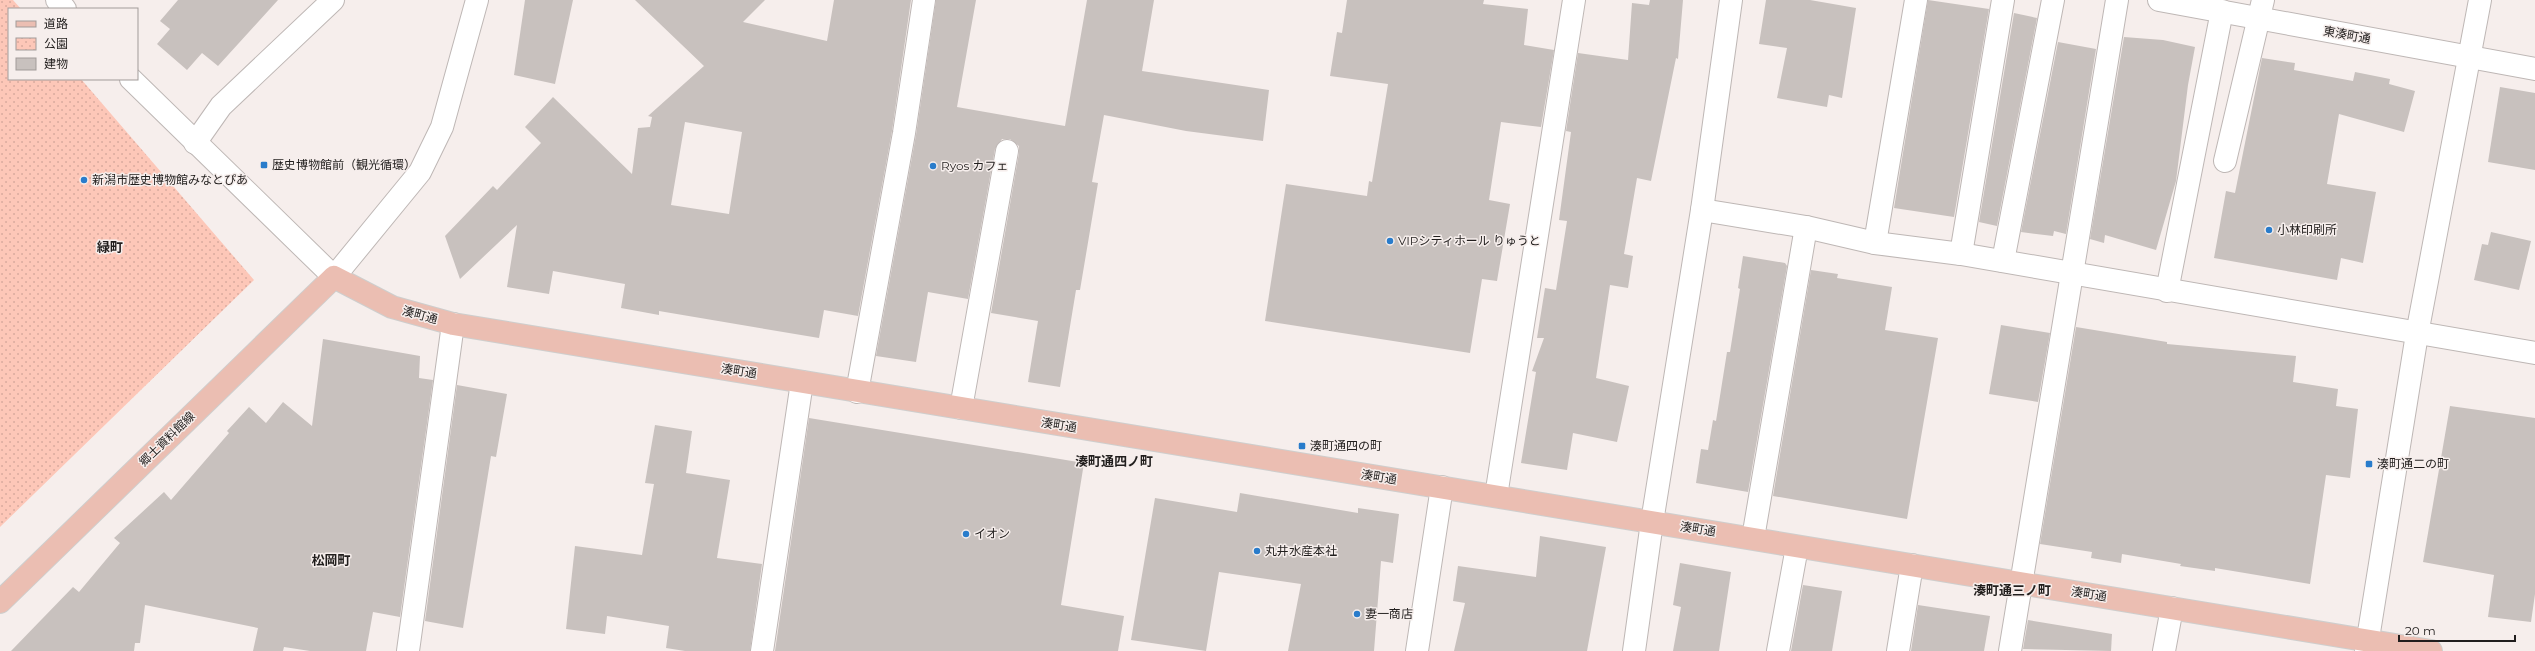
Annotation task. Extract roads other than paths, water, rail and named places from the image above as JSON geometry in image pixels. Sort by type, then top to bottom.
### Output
[{"type":"main road","name":"湊町通","points":[[334,277],[392,307],[453,324],[857,392],[2172,608],[2367,646],[2431,651]]},
{"type":"main road","name":"郷土資料館線","points":[[0,602],[334,277]]},
{"type":"street","points":[[57,0],[64,8]]},
{"type":"street","points":[[195,143],[221,106],[333,0]]},
{"type":"street","points":[[132,80],[334,277],[420,172],[442,127],[477,0]]},
{"type":"street","points":[[857,392],[904,133],[924,0]]},
{"type":"street","points":[[1496,496],[1574,0]]},
{"type":"street","points":[[1634,651],[1652,522],[1702,210],[1730,0]]},
{"type":"street","points":[[1875,242],[1916,0]]},
{"type":"street","points":[[1960,254],[2003,0]]},
{"type":"street","points":[[2002,261],[2053,0]]},
{"type":"street","points":[[2010,651],[2117,0]]},
{"type":"street","name":"東湊町通","points":[[2159,0],[2210,7],[2261,10],[2469,57],[2535,69]]},
{"type":"street","points":[[2367,646],[2417,334],[2480,0]]},
{"type":"street","points":[[2167,291],[2210,7]]},
{"type":"street","points":[[2225,161],[2261,10]]},
{"type":"street","points":[[961,408],[1007,151]]},
{"type":"street","points":[[1702,210],[1806,227],[1875,242],[2002,261],[2167,291],[2535,353]]},
{"type":"street","points":[[1752,538],[1806,227]]},
{"type":"street","points":[[408,651],[453,324]]},
{"type":"street","points":[[762,651],[802,382]]},
{"type":"street","points":[[1417,651],[1442,487]]},
{"type":"street","points":[[1778,651],[1797,547]]},
{"type":"street","points":[[1898,651],[1912,565]]},
{"type":"street","points":[[2164,651],[2172,608]]},
{"type":"place","name":"歴史博物館前（観光循環）","points":[[264,165]]},
{"type":"place","name":"Ryos カフェ","points":[[933,166]]},
{"type":"place","name":"新潟市歴史博物館みなとぴあ","points":[[84,180]]},
{"type":"place","name":"小林印刷所","points":[[2269,230]]},
{"type":"place","name":"VIPシティホール りゅうと","points":[[1390,241]]},
{"type":"place","name":"湊町通四の町","points":[[1302,446]]},
{"type":"place","name":"湊町通二の町","points":[[2369,464]]},
{"type":"place","name":"イオン","points":[[966,534]]},
{"type":"place","name":"丸井水産本社","points":[[1257,551]]},
{"type":"place","name":"妻一商店","points":[[1357,614]]},
{"type":"district","name":"緑町","points":[[110,247]]},
{"type":"district","name":"湊町通四ノ町","points":[[1114,461]]},
{"type":"district","name":"松岡町","points":[[331,560]]},
{"type":"district","name":"湊町通三ノ町","points":[[2012,590]]}]
